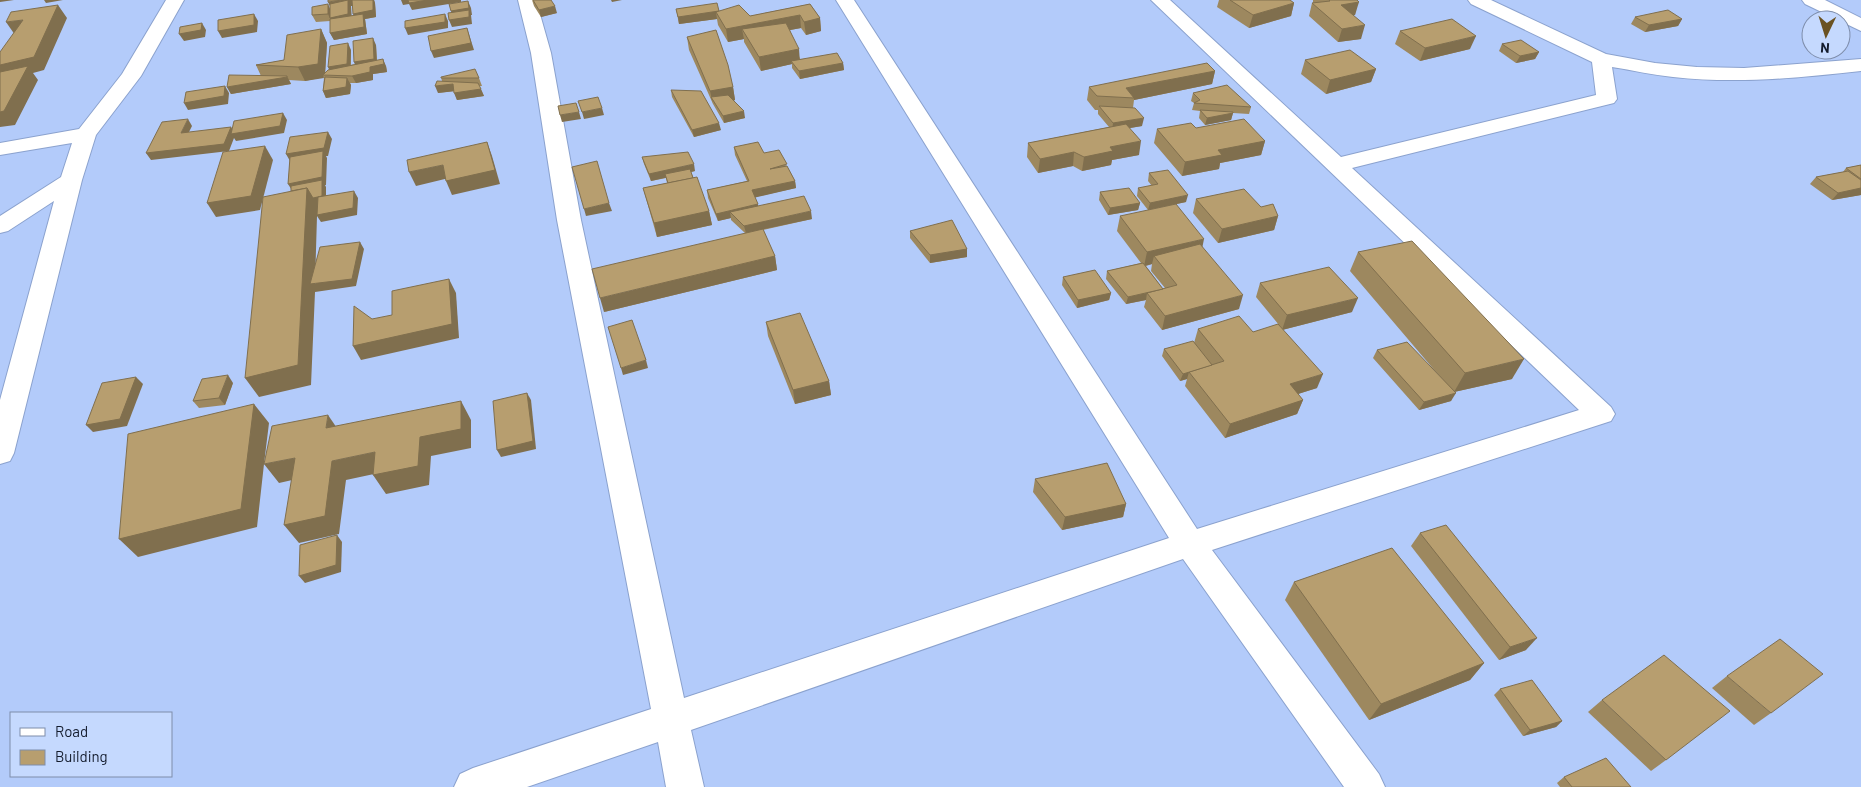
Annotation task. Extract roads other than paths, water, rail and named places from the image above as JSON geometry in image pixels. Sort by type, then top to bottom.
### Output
[{"type":"street","points":[[0,453],[71,180],[86,134],[131,76],[175,0]]},
{"type":"street","points":[[527,0],[542,53],[569,220],[685,787]]},
{"type":"street","points":[[845,0],[1190,544],[1366,787]]},
{"type":"street","points":[[473,787],[1190,544],[1601,414],[1160,0]]},
{"type":"street","points":[[1477,0],[1601,59],[1673,70],[1732,74],[1861,66]]},
{"type":"street","points":[[1811,0],[1861,25]]},
{"type":"street","points":[[1336,165],[1607,99],[1601,59]]},
{"type":"street","points":[[0,149],[86,134]]},
{"type":"street","points":[[0,226],[71,180]]}]
